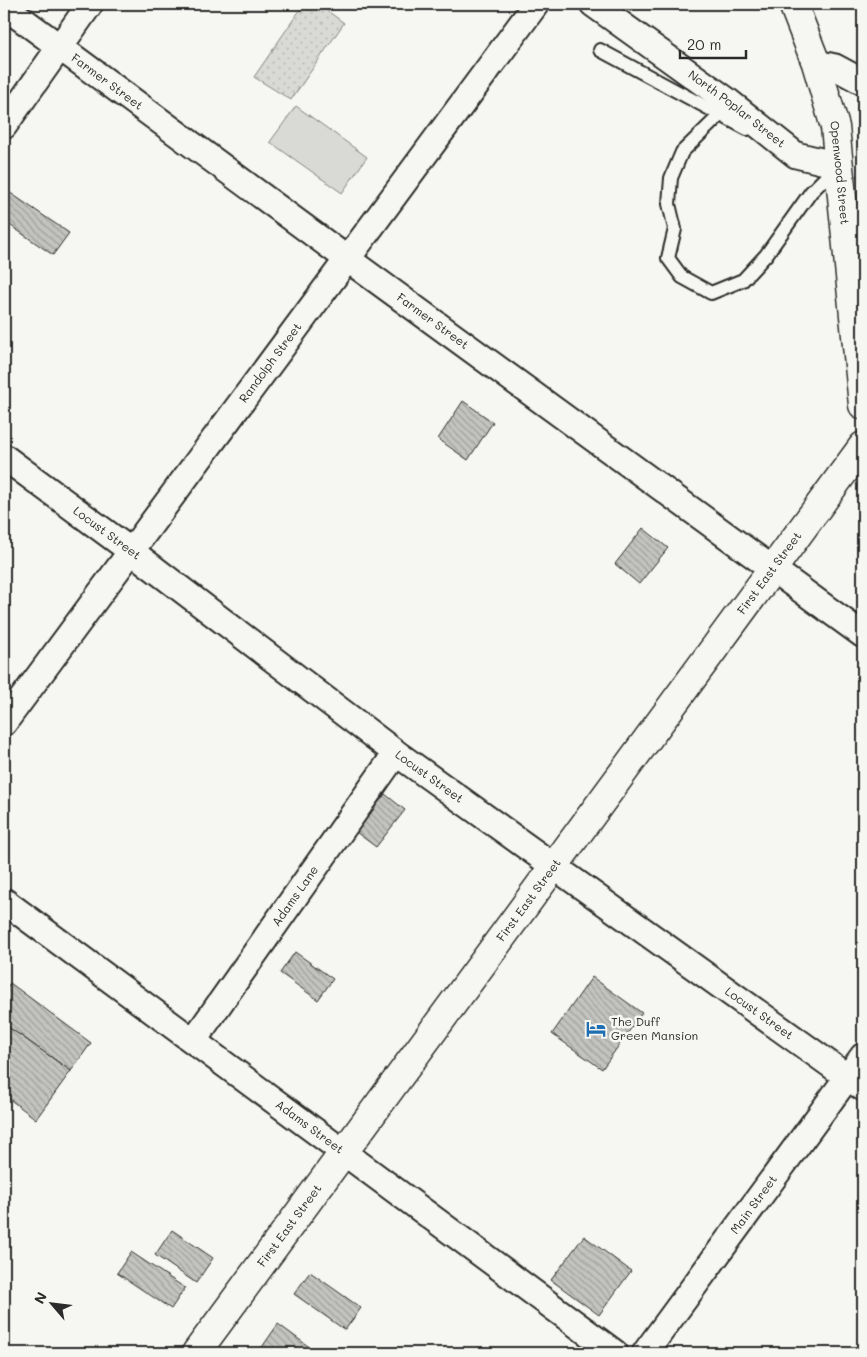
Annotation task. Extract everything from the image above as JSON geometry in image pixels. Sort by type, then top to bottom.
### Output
[{"type":"street","points":[[4,126],[90,4]]},
{"type":"street","name":"Randolph Street","points":[[4,723],[346,258],[536,4]]},
{"type":"street","name":"North Poplar Street","points":[[592,4],[728,101],[796,155],[838,165]]},
{"type":"street","name":"Openwood Street","points":[[793,4],[816,63],[835,127],[863,405]]},
{"type":"street","name":"Farmer Street","points":[[4,6],[863,635]]},
{"type":"street","points":[[816,63],[835,67],[863,82]]},
{"type":"street","name":"First East Street","points":[[196,1353],[863,446]]},
{"type":"street","name":"Locust Street","points":[[4,457],[131,551],[396,753],[856,1082]]},
{"type":"street","name":"Adams Lane","points":[[194,1040],[396,753]]},
{"type":"street","name":"Adams Street","points":[[4,901],[615,1353]]},
{"type":"street","name":"Main Street","points":[[646,1353],[856,1082],[863,1056]]},
{"type":"lane","points":[[600,50],[796,155]]},
{"type":"lane","points":[[720,114],[682,152],[671,178],[669,204],[675,229],[668,258],[682,277],[711,293],[743,280],[766,255],[810,192],[838,165]]},
{"type":"shaded area","points":[[304,4],[318,4],[344,23],[291,100],[254,77]]},
{"type":"shaded area","points":[[296,106],[367,157],[342,193],[270,142]]},
{"type":"building","points":[[6,190],[69,233],[53,255],[4,221],[4,193]]},
{"type":"building","points":[[463,401],[493,422],[468,460],[438,439]]},
{"type":"building","points":[[643,528],[668,548],[639,584],[615,564]]},
{"type":"building","points":[[385,794],[405,810],[376,847],[356,832]]},
{"type":"building","points":[[295,952],[333,979],[318,1000],[280,973]]},
{"type":"building","points":[[592,977],[642,1013],[602,1069],[552,1034]]},
{"type":"building","points":[[10,983],[91,1043],[71,1071],[4,1024],[4,992]]},
{"type":"building","points":[[4,1024],[71,1071],[36,1119],[4,1095]]},
{"type":"building","points":[[172,1230],[213,1258],[196,1283],[155,1255]]},
{"type":"building","points":[[584,1236],[631,1271],[599,1315],[551,1280]]},
{"type":"building","points":[[131,1252],[185,1288],[171,1309],[117,1273]]},
{"type":"building","points":[[310,1272],[361,1308],[345,1330],[294,1294]]},
{"type":"building","points":[[278,1324],[308,1346],[302,1353],[258,1353]]},
{"type":"place","name":"The Duff Green Mansion","points":[[596,1029]]}]
